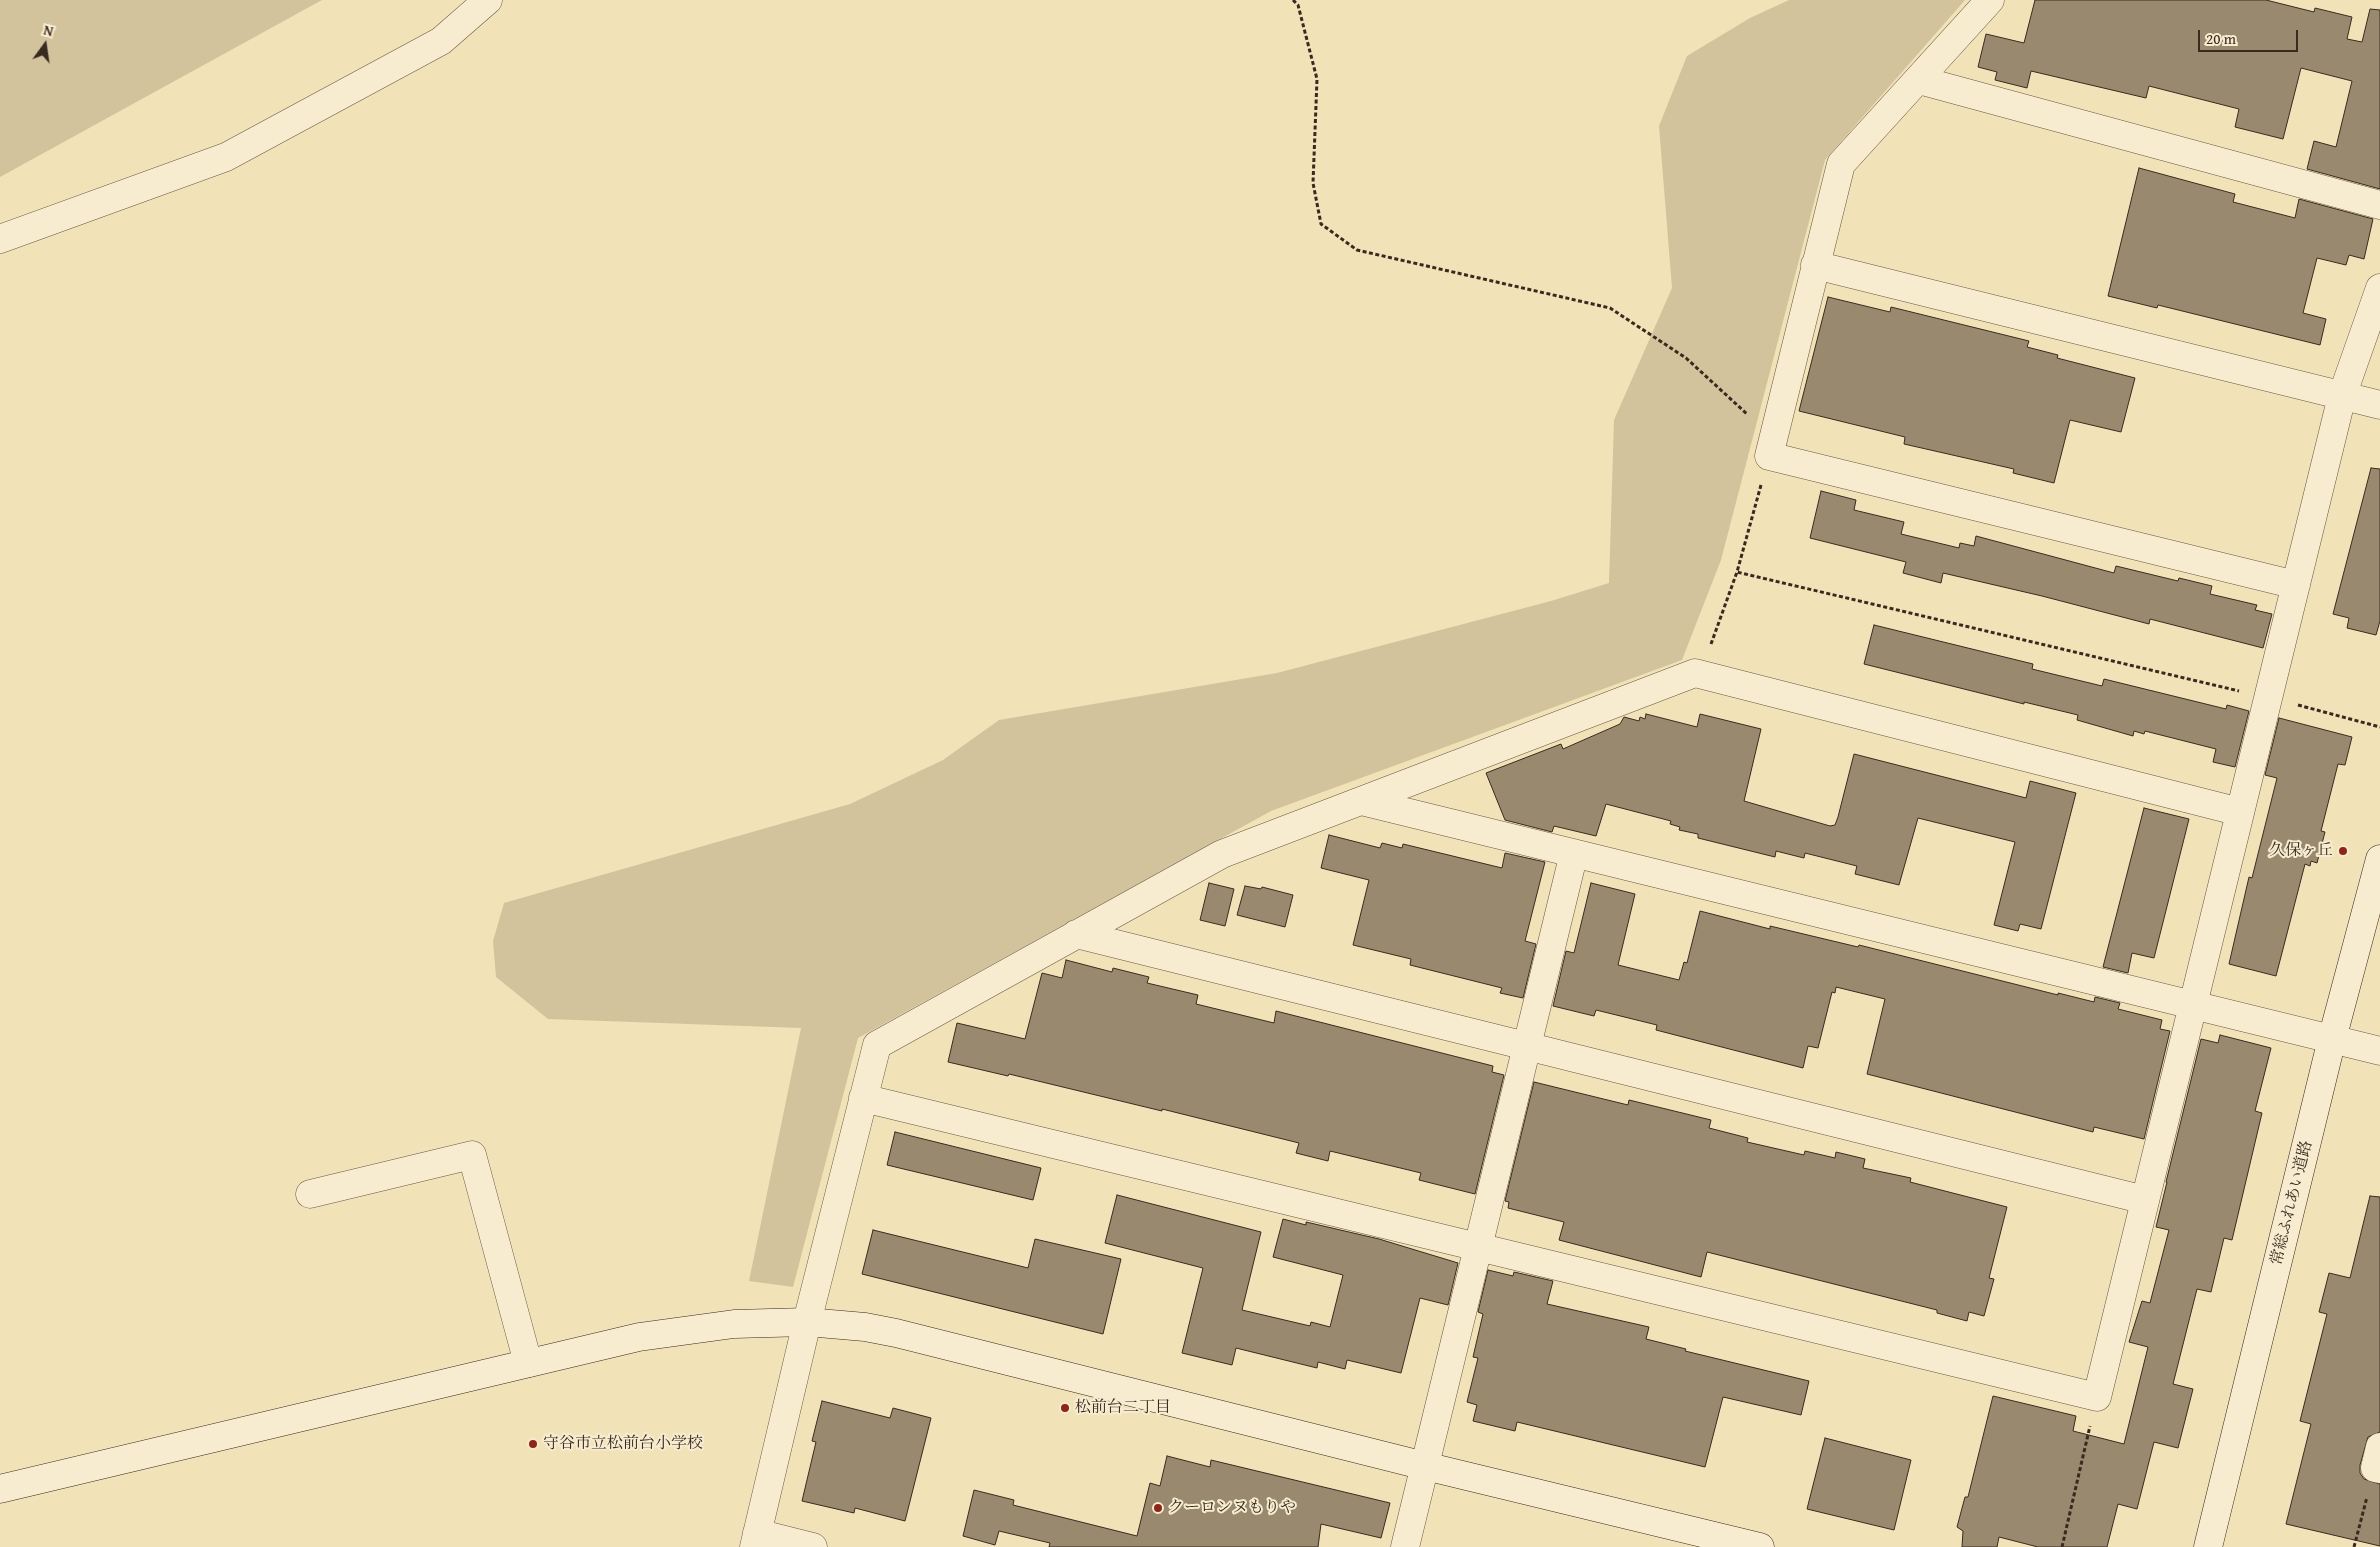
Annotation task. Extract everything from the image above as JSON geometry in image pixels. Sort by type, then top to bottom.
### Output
[{"type":"street","points":[[0,239],[226,157],[441,41],[488,0]]},
{"type":"street","points":[[1990,0],[1841,164],[1814,265],[1771,446],[2296,585]]},
{"type":"street","points":[[1919,80],[2380,206]]},
{"type":"street","points":[[1814,265],[2380,405]]},
{"type":"street","points":[[863,1098],[1478,1245],[2097,1397],[2342,396],[2380,288]]},
{"type":"street","points":[[813,1547],[755,1540],[806,1322],[876,1045],[1222,854],[1695,672],[2240,812]]},
{"type":"street","points":[[1361,801],[2380,1051]]},
{"type":"street","points":[[1405,1547],[1574,853]]},
{"type":"street","name":"常総ふれあい道路","points":[[2208,1547],[2332,1039],[2380,859]]},
{"type":"street","points":[[1076,934],[2145,1200]]},
{"type":"street","points":[[310,1194],[472,1155],[528,1363]]},
{"type":"street","points":[[0,1489],[639,1337],[734,1324],[806,1322],[896,1333],[1424,1466],[1760,1547]]},
{"type":"path","points":[[1293,0],[1298,5],[1317,79],[1313,183],[1320,224],[1356,250],[1610,308],[1686,358],[1771,446],[1737,572],[1705,660],[1695,672]]},
{"type":"path","points":[[1737,572],[2269,698],[2380,727]]},
{"type":"path","points":[[2062,1547],[2097,1397]]},
{"type":"path","points":[[2354,1547],[2378,1461]]},
{"type":"shaded area","points":[[0,0],[322,0],[0,177]]},
{"type":"shaded area","points":[[1789,0],[1965,0],[1825,160],[1721,560],[1682,660],[1271,811],[858,1038],[793,1287],[749,1281],[801,1028],[548,1019],[496,977],[493,941],[504,903],[850,804],[943,760],[999,720],[1277,673],[1551,601],[1609,583],[1614,420],[1672,288],[1659,126],[1687,56],[1750,18]]},
{"type":"building","points":[[2035,0],[2266,0],[2314,12],[2315,8],[2352,17],[2347,39],[2362,42],[2370,9],[2380,10],[2380,189],[2307,169],[2314,141],[2336,147],[2352,81],[2301,68],[2283,139],[2235,127],[2239,109],[2149,86],[2146,98],[2031,71],[2027,88],[1995,80],[1997,72],[1978,67],[1986,34],[2024,43]]},
{"type":"building","points":[[2139,168],[2235,194],[2233,202],[2295,218],[2299,199],[2373,219],[2364,259],[2349,255],[2346,265],[2317,258],[2303,313],[2326,319],[2320,345],[2158,305],[2157,308],[2108,296]]},
{"type":"building","points":[[1828,297],[1890,312],[1891,307],[2029,341],[2027,347],[2058,355],[2057,358],[2135,378],[2121,432],[2070,420],[2054,483],[2013,473],[2014,469],[1904,444],[1905,437],[1799,411]]},
{"type":"building","points":[[2371,468],[2380,469],[2380,621],[2376,635],[2347,628],[2349,618],[2333,614]]},
{"type":"building","points":[[1821,491],[1856,500],[1854,510],[1904,522],[1901,534],[1959,548],[1960,543],[1974,546],[1976,536],[2114,573],[2116,566],[2178,581],[2179,578],[2212,586],[2210,594],[2257,605],[2255,610],[2272,614],[2263,648],[2150,619],[2149,624],[1943,573],[1941,583],[1903,573],[1906,562],[1810,538]]},
{"type":"building","points":[[1874,625],[2033,664],[2032,669],[2102,686],[2104,679],[2226,709],[2227,705],[2249,711],[2235,767],[2213,762],[2216,749],[2145,731],[2144,734],[2134,731],[2133,736],[2077,720],[2078,715],[2024,702],[2024,704],[1864,664]]},
{"type":"building","points":[[1646,714],[1697,727],[1700,714],[1761,729],[1744,801],[1830,826],[1835,825],[1838,817],[1854,754],[2026,798],[2030,781],[2076,793],[2041,929],[2020,924],[2018,931],[1994,925],[2015,842],[1918,818],[1899,885],[1855,874],[1857,866],[1805,853],[1804,858],[1776,851],[1775,857],[1698,838],[1698,834],[1679,830],[1680,827],[1670,824],[1671,821],[1606,804],[1596,836],[1554,826],[1552,832],[1505,820],[1486,773],[1561,744],[1563,749],[1620,724],[1624,717],[1639,721],[1640,717],[1645,719]]},
{"type":"building","points":[[2279,718],[2352,737],[2345,765],[2338,764],[2321,831],[2325,832],[2317,863],[2311,861],[2310,866],[2305,864],[2276,976],[2229,964],[2249,877],[2252,878],[2277,778],[2265,775]]},
{"type":"building","points":[[2144,808],[2189,819],[2154,958],[2132,953],[2128,973],[2103,967]]},
{"type":"building","points":[[1329,835],[1380,848],[1382,843],[1402,848],[1403,844],[1502,868],[1505,853],[1545,862],[1525,941],[1536,944],[1523,998],[1500,993],[1502,988],[1410,965],[1411,959],[1353,945],[1369,880],[1321,868]]},
{"type":"building","points":[[1209,883],[1234,889],[1225,926],[1200,920]]},
{"type":"building","points":[[1591,883],[1635,894],[1618,965],[1679,980],[1684,962],[1687,963],[1700,911],[1770,929],[1770,926],[1858,947],[1859,945],[2058,995],[2058,993],[2094,1002],[2095,997],[2120,1003],[2118,1009],[2162,1020],[2160,1029],[2170,1031],[2144,1139],[2094,1127],[2093,1132],[1867,1074],[1885,999],[1836,987],[1835,993],[1832,992],[1818,1048],[1808,1046],[1803,1068],[1656,1030],[1657,1025],[1596,1010],[1594,1016],[1553,1006],[1566,951],[1574,953]]},
{"type":"building","points":[[1245,886],[1261,889],[1262,887],[1293,895],[1285,927],[1237,915]]},
{"type":"building","points":[[1066,960],[1112,972],[1113,968],[1149,977],[1147,983],[1198,995],[1196,1004],[1274,1023],[1276,1011],[1493,1066],[1492,1072],[1504,1075],[1475,1194],[1419,1180],[1421,1173],[1330,1151],[1328,1161],[1296,1153],[1299,1143],[1162,1109],[1162,1111],[1009,1074],[1008,1076],[948,1062],[957,1023],[1025,1039],[1042,973],[1062,978]]},
{"type":"building","points":[[2220,1035],[2271,1048],[2255,1111],[2262,1113],[2232,1240],[2224,1238],[2211,1292],[2197,1289],[2173,1384],[2193,1389],[2178,1448],[2154,1442],[2137,1509],[2118,1504],[2107,1547],[2038,1547],[1999,1537],[1997,1547],[1962,1547],[1963,1531],[1957,1527],[1965,1497],[1968,1497],[1993,1396],[2076,1416],[2073,1431],[2124,1444],[2148,1347],[2129,1342],[2142,1301],[2150,1303],[2169,1230],[2156,1227],[2166,1182],[2201,1039],[2218,1043]]},
{"type":"building","points":[[1534,1082],[1628,1105],[1629,1100],[1711,1120],[1709,1128],[1748,1138],[1747,1142],[1804,1155],[1805,1151],[1835,1158],[1836,1152],[1865,1159],[1863,1168],[1911,1178],[1910,1182],[2007,1207],[1989,1278],[1994,1279],[1984,1316],[1969,1312],[1967,1321],[1937,1313],[1937,1310],[1707,1252],[1701,1277],[1559,1240],[1564,1222],[1508,1208],[1509,1202],[1505,1201]]},
{"type":"building","points":[[895,1132],[1041,1168],[1033,1200],[887,1165]]},
{"type":"building","points":[[1117,1195],[1261,1232],[1242,1310],[1310,1326],[1311,1322],[1330,1327],[1343,1275],[1273,1257],[1283,1219],[1306,1225],[1306,1222],[1379,1239],[1458,1263],[1448,1305],[1420,1298],[1401,1373],[1347,1360],[1345,1369],[1318,1362],[1317,1368],[1236,1348],[1232,1365],[1182,1353],[1203,1268],[1105,1243]]},
{"type":"building","points":[[2370,1196],[2380,1197],[2380,1432],[2368,1437],[2360,1465],[2360,1473],[2364,1479],[2380,1484],[2380,1546],[2286,1524],[2311,1424],[2300,1421],[2327,1314],[2319,1312],[2329,1273],[2350,1278]]},
{"type":"building","points":[[873,1230],[1028,1268],[1035,1239],[1121,1259],[1103,1334],[862,1274]]},
{"type":"building","points":[[1488,1270],[1513,1276],[1514,1272],[1553,1281],[1547,1304],[1649,1327],[1646,1339],[1686,1349],[1685,1351],[1809,1381],[1801,1415],[1723,1397],[1705,1467],[1517,1422],[1515,1431],[1473,1421],[1477,1405],[1467,1402],[1478,1358],[1473,1357],[1483,1314],[1478,1312]]},
{"type":"building","points":[[822,1401],[890,1418],[893,1408],[931,1418],[905,1521],[855,1508],[854,1513],[802,1501],[816,1442],[812,1441]]},
{"type":"building","points":[[1825,1438],[1911,1460],[1894,1530],[1807,1509]]},
{"type":"building","points":[[1167,1456],[1210,1467],[1211,1460],[1390,1503],[1381,1538],[1321,1524],[1318,1547],[1049,1547],[1050,1543],[999,1531],[995,1545],[963,1536],[974,1490],[1014,1500],[1013,1505],[1137,1536],[1150,1483],[1160,1486]]},
{"type":"place","name":"久保ヶ丘","points":[[2343,851]]},
{"type":"place","name":"松前台二丁目","points":[[1065,1408]]},
{"type":"place","name":"守谷市立松前台小学校","points":[[533,1444]]},
{"type":"place","name":"クーロンヌもりや","points":[[1158,1508]]}]
